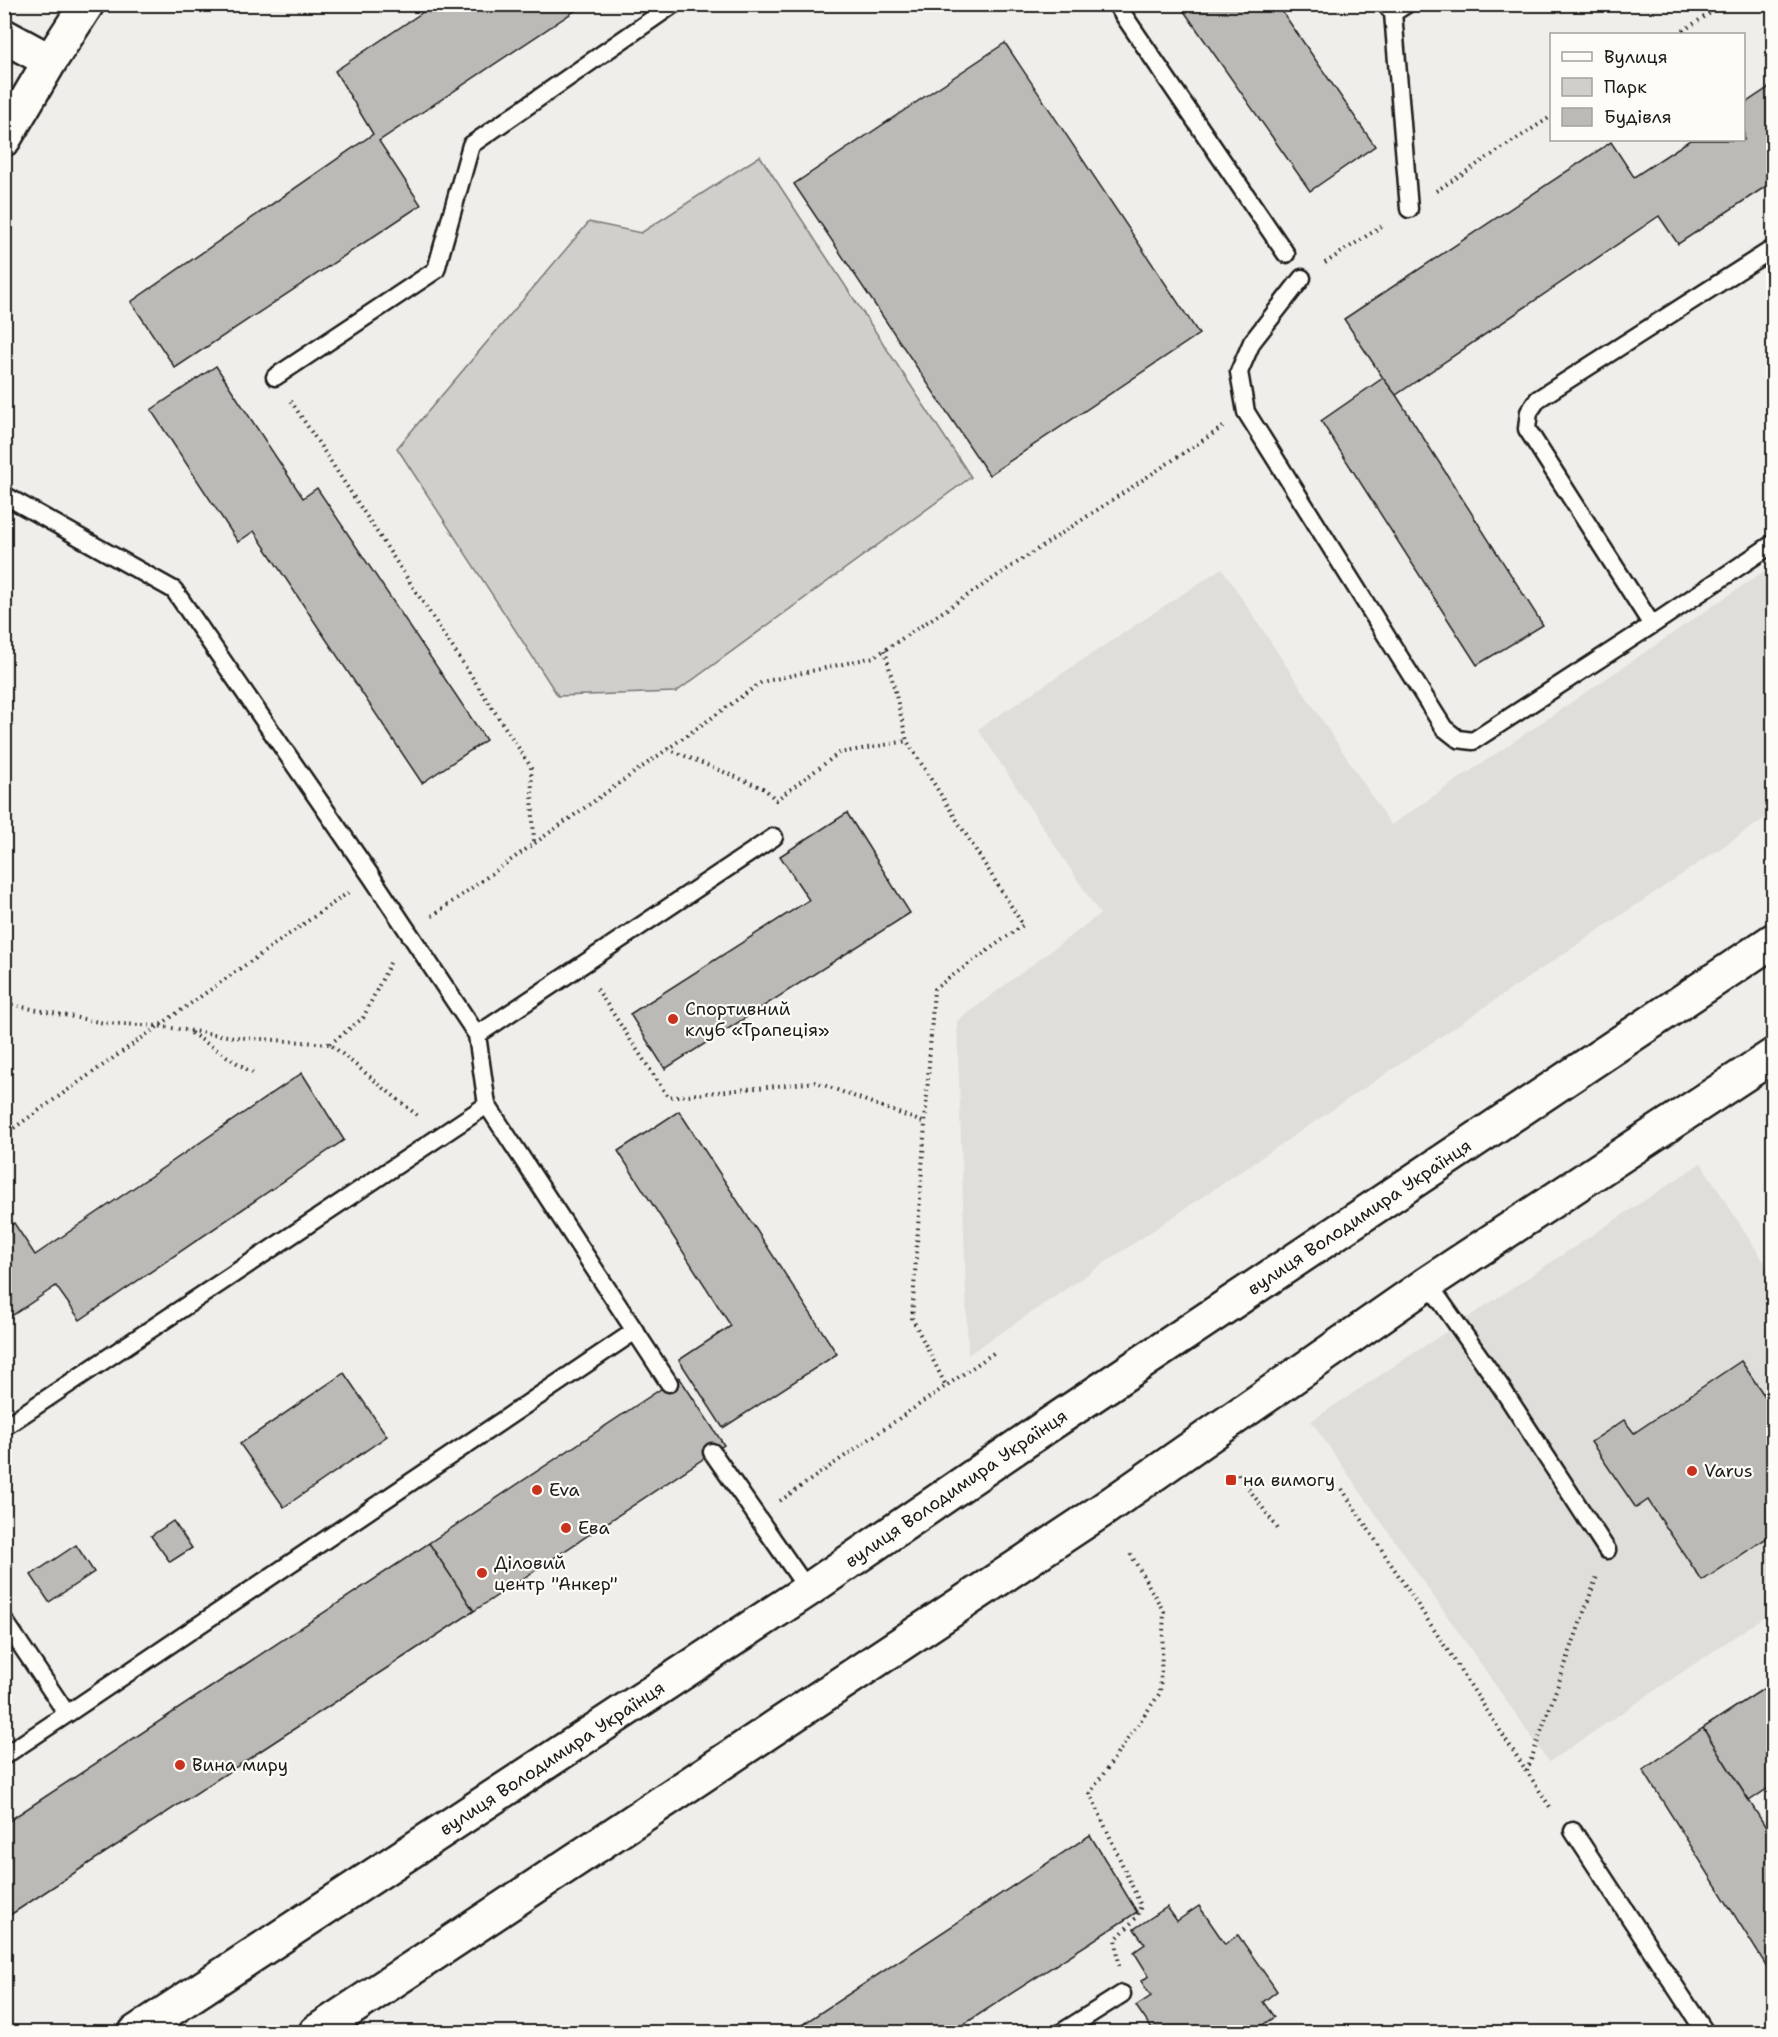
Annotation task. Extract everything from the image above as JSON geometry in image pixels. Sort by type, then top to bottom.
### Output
[{"type":"street","points":[[4,140],[50,61],[87,4]]},
{"type":"street","points":[[4,36],[50,61]]},
{"type":"street","name":"вулиця Володимира Українця","points":[[136,2032],[808,1590],[1044,1428],[1773,940]]},
{"type":"street","points":[[316,2032],[1101,1511],[1428,1283],[1773,1055]]},
{"type":"lane","points":[[275,377],[436,270],[471,145],[674,4]]},
{"type":"lane","points":[[1116,4],[1286,254]]},
{"type":"lane","points":[[1395,8],[1409,209]]},
{"type":"lane","points":[[1652,625],[1527,429],[1529,412],[1539,399],[1773,248]]},
{"type":"lane","points":[[1302,278],[1252,342],[1239,372],[1246,412],[1444,728],[1458,739],[1473,741],[1773,543]]},
{"type":"lane","points":[[5,496],[174,590],[371,876],[477,1035],[487,1105],[669,1383]]},
{"type":"lane","points":[[477,1035],[774,837]]},
{"type":"lane","points":[[4,1427],[487,1105]]},
{"type":"lane","points":[[1428,1283],[1501,1387],[1607,1550]]},
{"type":"lane","points":[[4,1756],[635,1331]]},
{"type":"lane","points":[[712,1452],[808,1590]]},
{"type":"lane","points":[[4,1620],[67,1714]]},
{"type":"lane","points":[[1573,1831],[1705,2032]]},
{"type":"lane","points":[[1062,2032],[1122,1994]]},
{"type":"path","points":[[1680,33],[1724,4]]},
{"type":"path","points":[[275,377],[531,767],[534,844]]},
{"type":"path","points":[[330,1044],[363,1018],[386,971],[409,932],[762,682],[874,657],[1246,412]]},
{"type":"path","points":[[885,650],[907,741],[1023,925],[933,989],[912,1318],[946,1386]]},
{"type":"path","points":[[668,749],[765,789],[776,800],[839,753],[907,741]]},
{"type":"path","points":[[4,1135],[371,876]]},
{"type":"path","points":[[582,965],[668,1097],[816,1082],[925,1123]]},
{"type":"path","points":[[12,1005],[104,1023],[158,1026],[234,1037],[330,1044],[442,1135]]},
{"type":"path","points":[[188,1030],[255,1074]]},
{"type":"path","points":[[1769,1218],[1773,1226]]},
{"type":"path","points":[[762,1526],[783,1498],[995,1352]]},
{"type":"path","points":[[1238,1474],[1278,1529]]},
{"type":"path","points":[[1342,1489],[1555,1814],[1573,1831]]},
{"type":"path","points":[[1527,1771],[1607,1550]]},
{"type":"path","points":[[1122,1994],[1116,1940],[1136,1918],[1141,1906],[1090,1792],[1160,1693],[1164,1612],[1130,1553]]},
{"type":"shaded area","points":[[1773,565],[1773,813],[968,1355],[957,1021],[1100,914],[978,729],[1222,568],[1391,825]]},
{"type":"shaded area","points":[[1701,1163],[1773,1276],[1773,1611],[1549,1762],[1311,1421]]},
{"type":"green space","points":[[760,156],[971,477],[676,692],[558,696],[397,448],[589,222],[641,233]]},
{"type":"building","points":[[435,4],[585,4],[379,141],[421,205],[175,368],[131,302],[373,134],[335,71]]},
{"type":"building","points":[[1179,4],[1277,4],[1375,146],[1310,191]]},
{"type":"building","points":[[1005,43],[1199,334],[989,475],[794,184]]},
{"type":"building","points":[[1774,84],[1774,181],[1678,244],[1659,216],[1396,395],[1344,319],[1611,142],[1634,177],[1688,141],[1745,141],[1745,103]]},
{"type":"building","points":[[216,366],[303,498],[317,488],[486,740],[422,783],[254,531],[238,542],[151,410]]},
{"type":"building","points":[[1383,378],[1543,625],[1477,665],[1321,421]]},
{"type":"building","points":[[847,813],[910,913],[665,1069],[630,1014],[809,900],[780,856]]},
{"type":"building","points":[[302,1073],[344,1140],[80,1320],[56,1286],[4,1321],[4,1229],[14,1223],[35,1255]]},
{"type":"building","points":[[679,1111],[837,1354],[723,1428],[679,1360],[731,1326],[618,1151]]},
{"type":"building","name":"Varus","points":[[1741,1361],[1774,1410],[1774,1533],[1702,1581],[1648,1500],[1636,1508],[1591,1442],[1624,1420],[1634,1433]]},
{"type":"building","points":[[344,1373],[387,1436],[284,1507],[240,1444]]},
{"type":"building","points":[[679,1377],[724,1445],[474,1611],[429,1543]]},
{"type":"building","points":[[173,1521],[192,1548],[170,1562],[151,1536]]},
{"type":"building","points":[[429,1543],[474,1611],[4,1919],[4,1824]]},
{"type":"building","points":[[76,1545],[94,1572],[49,1602],[31,1575]]},
{"type":"building","points":[[1774,1682],[1774,1784],[1749,1801],[1703,1728]]},
{"type":"building","points":[[1703,1728],[1774,1840],[1774,1978],[1643,1770]]},
{"type":"building","points":[[1090,1835],[1137,1912],[952,2032],[791,2032]]},
{"type":"building","points":[[1199,1906],[1225,1944],[1238,1935],[1277,1991],[1263,2002],[1274,2017],[1261,2026],[1265,2032],[1154,2032],[1136,2006],[1151,1996],[1141,1981],[1149,1976],[1134,1952],[1145,1944],[1134,1929],[1167,1907],[1177,1921]]},
{"type":"place","name":"Спортивний клуб «Трапеція»","points":[[673,1019]]},
{"type":"place","name":"Varus","points":[[1692,1471]]},
{"type":"place","name":"на вимогу","points":[[1231,1480]]},
{"type":"place","name":"Eva","points":[[537,1490]]},
{"type":"place","name":"Ева","points":[[566,1528]]},
{"type":"place","name":"Діловий центр \"Анкер\"","points":[[482,1573]]},
{"type":"place","name":"Вина миру","points":[[180,1765]]}]
